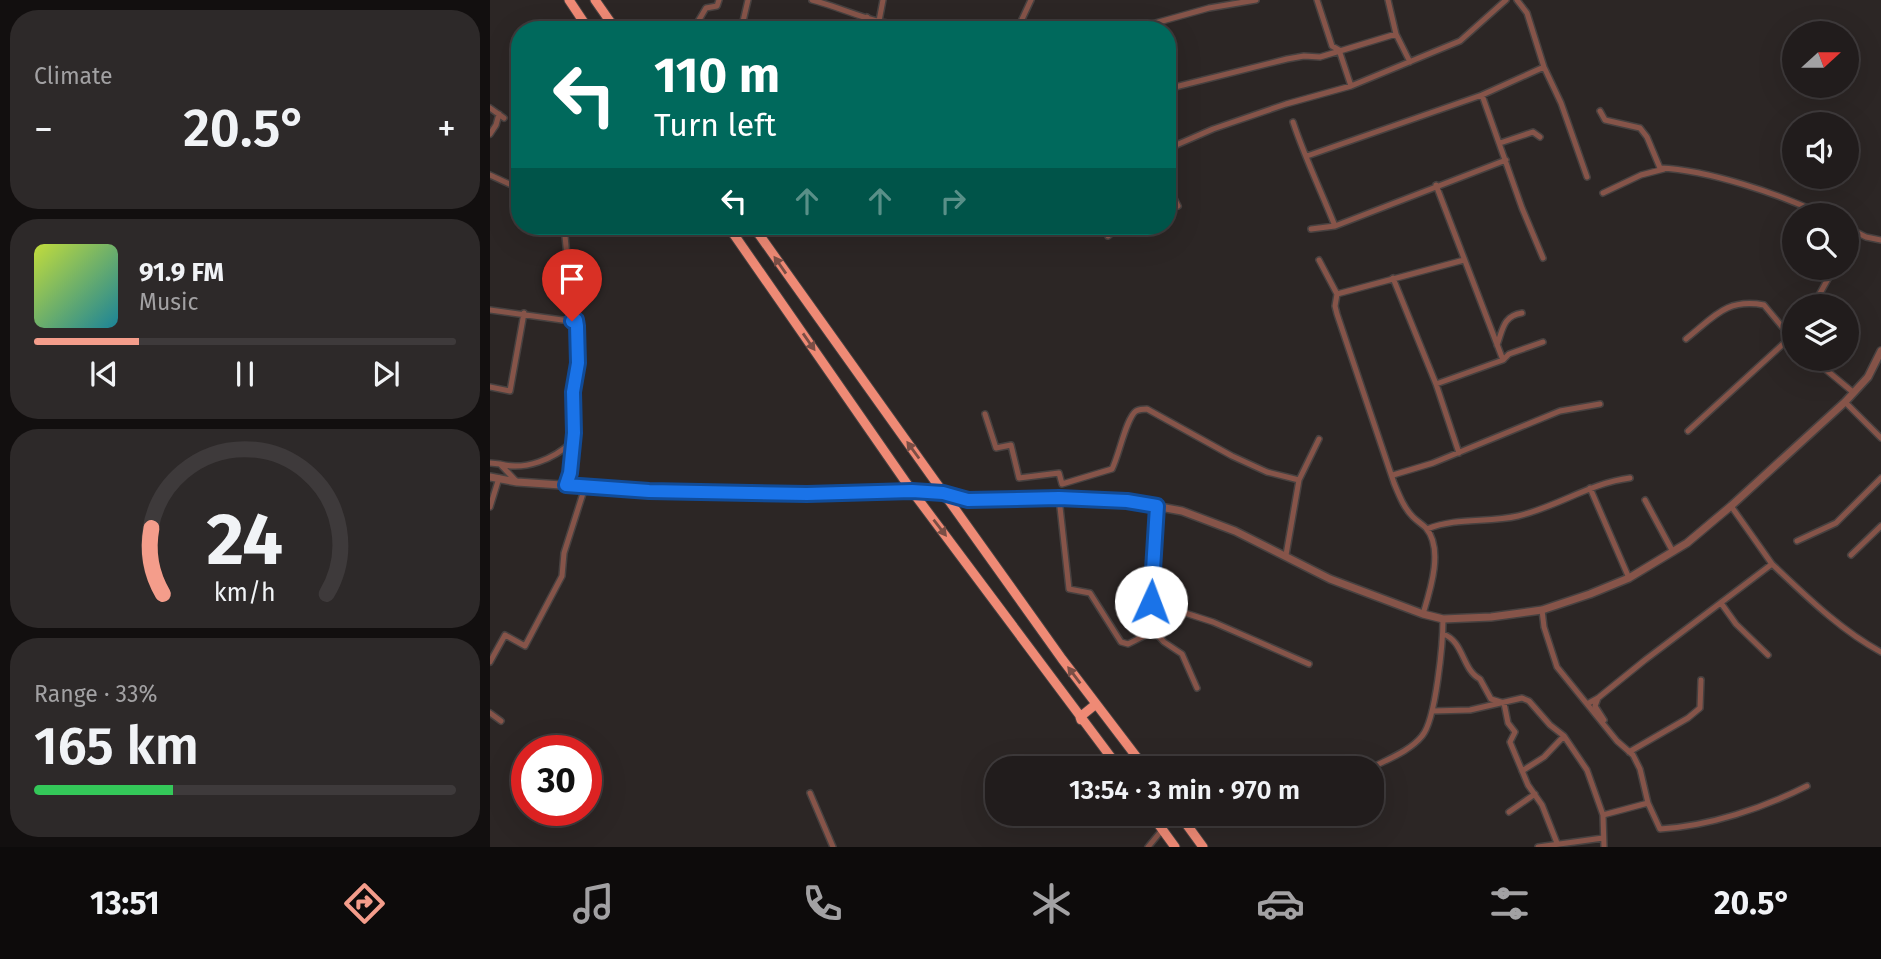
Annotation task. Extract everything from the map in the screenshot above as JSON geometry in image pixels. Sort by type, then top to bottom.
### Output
[{"type":"highway","points":[[569,0],[583,21]]},
{"type":"highway","points":[[595,0],[610,21]]},
{"type":"highway","points":[[734,235],[912,491],[1110,756]]},
{"type":"highway","points":[[759,235],[943,493],[1136,756]]},
{"type":"highway","points":[[1081,720],[1082,714],[1096,704]]},
{"type":"highway","points":[[1159,826],[1175,847]]},
{"type":"highway","points":[[1187,826],[1203,847]]},
{"type":"street","points":[[698,21],[706,8],[717,6],[719,0]]},
{"type":"street","points":[[743,21],[748,0]]},
{"type":"street","points":[[812,0],[830,2],[879,21],[883,0]]},
{"type":"street","points":[[1021,21],[1031,0]]},
{"type":"street","points":[[1162,21],[1231,2],[1256,0]]},
{"type":"street","points":[[1317,0],[1332,46],[1339,50],[1351,86]]},
{"type":"street","points":[[1388,0],[1396,34],[1410,62]]},
{"type":"street","points":[[1176,145],[1213,129],[1247,120],[1286,104],[1351,86],[1460,41],[1506,0]]},
{"type":"street","points":[[1517,0],[1527,13],[1544,67],[1561,103],[1587,177]]},
{"type":"street","points":[[865,21],[867,17]]},
{"type":"street","points":[[1176,87],[1287,59],[1320,57],[1396,34]]},
{"type":"street","points":[[1307,156],[1482,95],[1544,67]]},
{"type":"street","points":[[1482,95],[1522,208],[1543,258]]},
{"type":"street","points":[[490,108],[501,116],[490,134]]},
{"type":"street","points":[[1600,111],[1605,120],[1640,128],[1647,137],[1660,168],[1685,169],[1794,203]]},
{"type":"street","points":[[1293,122],[1314,180],[1335,226]]},
{"type":"street","points":[[1500,143],[1533,132],[1541,137]]},
{"type":"street","points":[[1311,229],[1335,226],[1506,160]]},
{"type":"street","points":[[1603,193],[1637,177],[1666,168]]},
{"type":"street","points":[[490,175],[511,185]]},
{"type":"street","points":[[1436,185],[1503,360]]},
{"type":"street","points":[[1176,202],[1178,206]]},
{"type":"street","points":[[1859,234],[1881,240]]},
{"type":"street","points":[[565,235],[570,296],[576,320],[578,363],[573,392],[574,433],[570,473],[566,485]]},
{"type":"street","points":[[1319,260],[1337,294],[1337,314],[1402,500],[1412,516],[1427,529],[1432,541],[1435,561],[1423,614]]},
{"type":"street","points":[[1337,294],[1464,260]]},
{"type":"street","points":[[1393,278],[1436,384],[1459,453]]},
{"type":"street","points":[[1686,339],[1722,310],[1745,302],[1764,305],[1782,326]]},
{"type":"street","points":[[490,310],[576,320]]},
{"type":"street","points":[[490,387],[510,391],[524,313]]},
{"type":"street","points":[[1497,345],[1504,321],[1514,314],[1522,313]]},
{"type":"street","points":[[1436,384],[1503,360],[1509,354],[1543,342]]},
{"type":"street","points":[[1688,431],[1782,347]]},
{"type":"street","points":[[490,506],[494,477],[517,482],[649,491],[807,494],[912,491],[943,493],[968,500],[1059,498],[1127,501],[1182,512],[1235,531],[1330,579],[1423,614],[1443,619],[1481,618],[1542,610],[1590,594],[1629,578],[1687,543],[1845,402],[1868,377],[1881,351]]},
{"type":"street","points":[[1828,371],[1854,393]]},
{"type":"street","points":[[1845,402],[1881,438]]},
{"type":"street","points":[[1393,475],[1459,453],[1560,411],[1600,404]]},
{"type":"street","points":[[985,414],[996,447],[1011,445],[1019,478],[1059,473],[1062,484],[1112,469],[1131,417],[1136,411],[1147,409],[1232,456],[1267,472],[1299,480]]},
{"type":"street","points":[[1286,555],[1299,480],[1320,439]]},
{"type":"street","points":[[490,463],[524,467],[561,452],[572,442]]},
{"type":"street","points":[[500,464],[517,482]]},
{"type":"street","points":[[1427,529],[1441,523],[1517,517],[1612,480],[1630,478]]},
{"type":"street","points":[[1797,541],[1836,523],[1881,478]]},
{"type":"street","points":[[490,662],[505,635],[525,646],[562,576],[564,553],[585,487]]},
{"type":"street","points":[[1590,488],[1629,578]]},
{"type":"street","points":[[1059,498],[1069,589],[1090,593],[1121,642],[1128,644],[1154,631]]},
{"type":"street","points":[[1645,500],[1673,552]]},
{"type":"street","points":[[1157,506],[1151,602],[1154,631],[1164,642],[1182,654],[1196,688]]},
{"type":"street","points":[[1731,506],[1772,564],[1829,614],[1881,652]]},
{"type":"street","points":[[1851,555],[1881,526]]},
{"type":"street","points":[[1587,704],[1772,564]]},
{"type":"street","points":[[1151,602],[1213,622],[1309,664]]},
{"type":"street","points":[[1721,603],[1736,624],[1768,655]]},
{"type":"street","points":[[1542,610],[1544,627],[1557,667],[1629,752],[1640,769],[1657,827],[1662,829],[1756,808],[1777,802],[1807,786]]},
{"type":"street","points":[[1384,761],[1424,735],[1432,711],[1443,619]]},
{"type":"street","points":[[1443,634],[1451,636],[1469,671],[1480,679],[1491,699],[1504,703]]},
{"type":"street","points":[[1629,752],[1688,718],[1700,708],[1701,680]]},
{"type":"street","points":[[1598,698],[1595,706],[1617,741]]},
{"type":"street","points":[[1432,711],[1455,712],[1526,699],[1564,736],[1587,770],[1603,815],[1604,847]]},
{"type":"street","points":[[1504,703],[1508,723],[1515,732],[1510,743],[1528,785],[1548,818],[1557,844]]},
{"type":"street","points":[[490,713],[501,721]]},
{"type":"street","points":[[1522,771],[1544,757],[1564,736]]},
{"type":"street","points":[[810,793],[833,847]]},
{"type":"street","points":[[1509,812],[1535,794]]},
{"type":"street","points":[[1603,815],[1648,803]]},
{"type":"street","points":[[1148,847],[1162,830]]},
{"type":"street","points":[[1538,847],[1603,838]]},
{"type":"route","points":[[572,321],[577,322],[578,363],[573,392],[572,462],[566,485],[649,491],[807,494],[912,491],[943,493],[968,500],[1059,498],[1127,501],[1157,506],[1151,602]]}]
